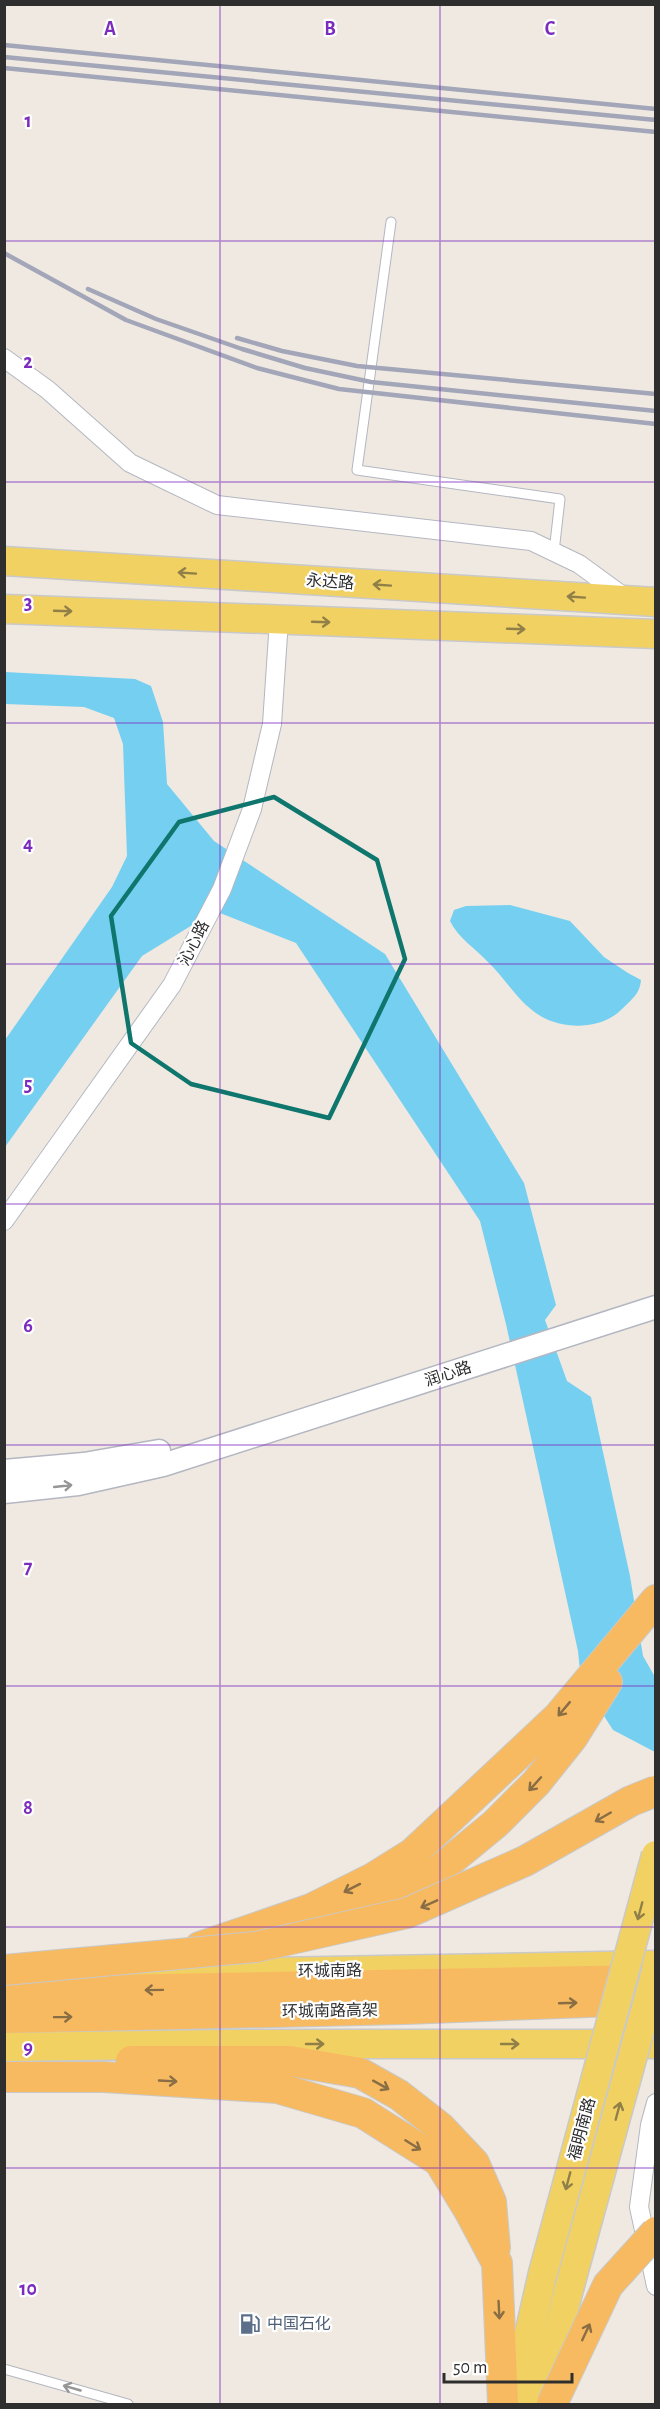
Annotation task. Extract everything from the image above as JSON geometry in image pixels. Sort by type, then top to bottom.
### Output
[{"type":"highway","points":[[134,1969],[310,1909],[373,1878],[414,1853],[558,1717],[656,1601]]},
{"type":"highway","points":[[289,1941],[439,1870],[495,1824],[536,1783],[572,1738],[656,1601]]},
{"type":"highway","points":[[4,1968],[256,1947],[407,1913],[525,1861],[631,1801],[656,1791]]},
{"type":"highway","name":"环城南路高架","points":[[4,1992],[656,1980]]},
{"type":"highway","name":"环城南路高架","points":[[4,2018],[405,2009],[656,2000]]},
{"type":"highway","points":[[19,2059],[290,2061],[360,2073],[399,2095],[440,2127],[474,2163],[491,2202],[497,2263],[503,2404]]},
{"type":"highway","points":[[4,2077],[104,2078],[277,2088],[363,2113],[439,2161],[497,2263]]},
{"type":"highway","points":[[552,2404],[608,2285],[656,2232]]},
{"type":"main road","name":"永达路","points":[[4,561],[642,601]]},
{"type":"main road","points":[[4,609],[656,634]]},
{"type":"main road","name":"福明南路","points":[[513,2404],[543,2273],[656,1855]]},
{"type":"main road","name":"环城南路","points":[[4,1968],[270,1972],[656,1965]]},
{"type":"main road","name":"福明南路","points":[[540,2404],[656,1971]]},
{"type":"main road","points":[[4,2047],[225,2044],[656,2044]]},
{"type":"street","points":[[4,358],[48,390],[130,462],[218,506],[531,541],[579,564],[642,601]]},
{"type":"street","name":"沁心路","points":[[4,1221],[172,985],[222,889],[252,809],[272,724],[279,620]]},
{"type":"street","name":"润心路","points":[[4,1492],[78,1484],[163,1465],[656,1306]]},
{"type":"street","name":"润心路","points":[[4,1471],[84,1464],[240,1439]]},
{"type":"street","points":[[656,2103],[650,2125],[639,2207],[656,2286]]},
{"type":"lane","points":[[391,222],[357,470],[560,499],[554,552]]},
{"type":"lane","points":[[4,2369],[128,2404]]},
{"type":"highlighted area","points":[[274,797],[377,860],[405,959],[329,1118],[191,1084],[131,1043],[111,916],[179,822]]},
{"type":"water","points":[[5,672],[135,679],[151,686],[163,722],[167,784],[214,841],[385,954],[524,1183],[556,1305],[545,1320],[567,1381],[591,1397],[630,1576],[643,1656],[655,1677],[655,1752],[613,1730],[581,1680],[578,1651],[506,1324],[480,1221],[296,943],[215,911],[142,956],[5,1147],[5,1040],[112,887],[127,856],[123,744],[114,718],[84,707],[5,704]]},
{"type":"water","points":[[510,905],[570,921],[604,957],[641,980],[635,996],[613,1016],[590,1025],[577,1026],[553,1022],[532,1010],[494,968],[462,938],[450,921],[454,910],[466,906]]},
{"type":"railway","points":[[4,45],[656,109]]},
{"type":"railway","points":[[4,57],[656,120]]},
{"type":"railway","points":[[4,68],[656,132]]},
{"type":"railway","points":[[4,253],[126,320],[257,368],[339,389],[656,424]]},
{"type":"railway","points":[[88,289],[156,319],[305,368],[371,382],[656,411]]},
{"type":"railway","points":[[237,338],[282,351],[357,366],[656,394]]},
{"type":"place","name":"中国石化","points":[[250,2324]]}]
